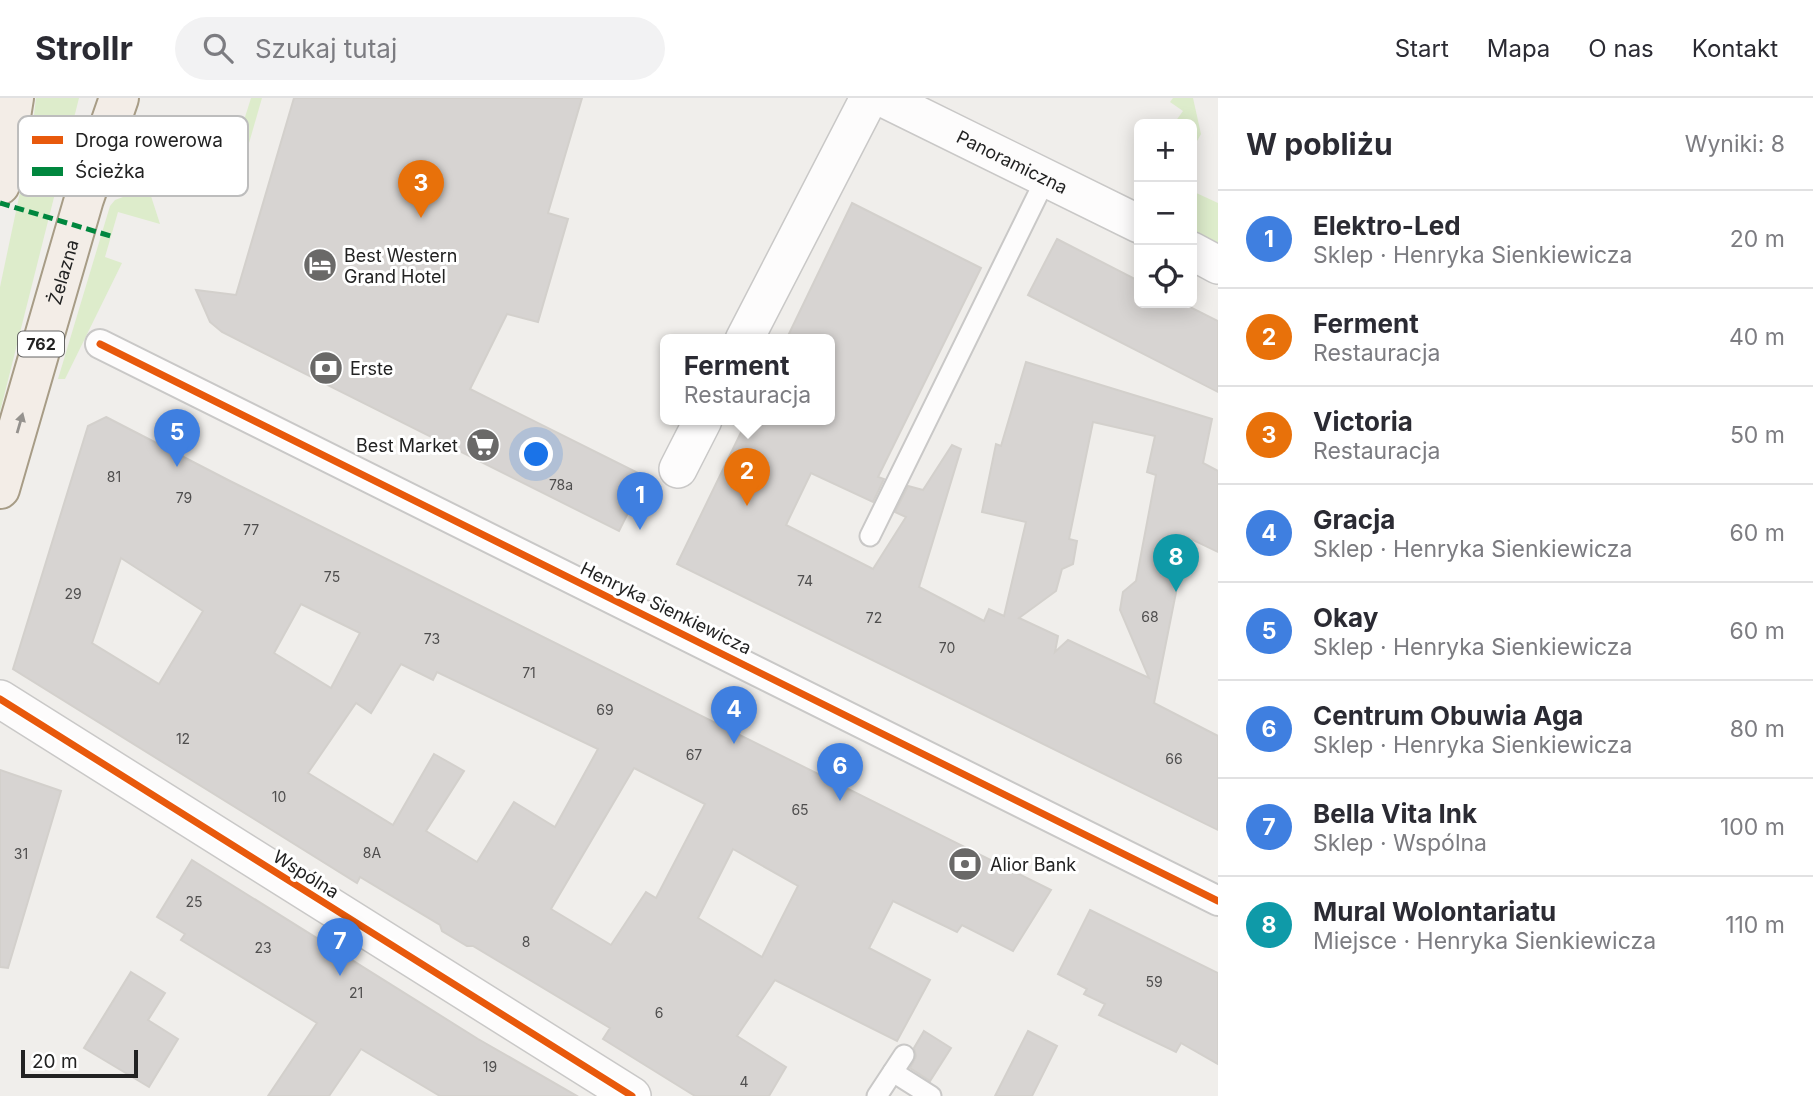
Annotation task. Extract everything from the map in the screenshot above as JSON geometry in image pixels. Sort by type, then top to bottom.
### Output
[{"type":"main road","points":[[0,185],[14,98]]},
{"type":"main road","name":"Żelazna","points":[[113,116],[119,98]]},
{"type":"main road","name":"Żelazna","points":[[0,489],[85,196]]},
{"type":"street","points":[[747,334],[869,98]]},
{"type":"street","name":"Panoramiczna","points":[[883,98],[1134,222]]},
{"type":"street","points":[[1197,254],[1218,265]]},
{"type":"street","name":"Henryka Sienkiewicza","points":[[100,344],[1218,901]]},
{"type":"street","points":[[678,469],[700,425]]},
{"type":"street","name":"Wspólna","points":[[0,699],[632,1096]]},
{"type":"lane","points":[[870,536],[1046,178]]},
{"type":"lane","points":[[877,1096],[904,1055]]},
{"type":"lane","points":[[893,1072],[931,1096]]},
{"type":"green space","points":[[36,98],[79,98],[74,116],[34,116]]},
{"type":"green space","points":[[251,98],[262,98],[248,147],[248,116],[245,116]]},
{"type":"green space","points":[[1173,98],[1193,98],[1201,134],[1197,141],[1197,119],[1177,119],[1183,111],[1170,102]]},
{"type":"green space","points":[[1197,193],[1218,203],[1218,251],[1197,240]]},
{"type":"green space","points":[[19,196],[54,196],[0,412],[0,287]]},
{"type":"green space","points":[[126,196],[151,196],[160,224],[118,212],[105,257],[122,263],[65,379],[58,379],[110,206],[115,200]]},
{"type":"building","points":[[294,98],[582,98],[548,213],[568,219],[538,322],[507,314],[470,389],[646,477],[619,531],[222,332],[210,322],[196,290],[236,295]]},
{"type":"building","points":[[852,203],[981,268],[878,477],[884,479],[873,502],[811,473],[786,525],[873,569],[906,517],[895,512],[908,486],[923,490],[952,445],[961,449],[919,587],[984,621],[989,609],[1004,616],[1026,522],[982,512],[996,444],[1001,446],[1026,362],[1212,419],[1203,463],[1218,471],[1218,552],[1187,537],[1154,703],[1218,736],[1218,830],[677,564],[745,425],[835,425],[835,334],[789,334]],"holes":[[[1093,422],[1155,436],[1147,472],[1156,475],[1136,581],[1123,592],[1120,610],[1149,678],[1068,640],[1055,652],[1058,636],[1019,618],[1056,591],[1062,569],[1073,564],[1077,541],[1069,539]]]},
{"type":"building","points":[[1057,239],[1134,278],[1134,308],[1192,308],[1218,321],[1218,392],[1028,295]]},
{"type":"building","points":[[106,417],[1051,890],[1013,951],[962,925],[957,932],[893,901],[869,948],[930,980],[897,1041],[775,980],[737,1036],[786,1067],[769,1096],[695,1096],[603,1039],[610,1028],[473,946],[467,946],[442,931],[440,925],[360,877],[357,883],[13,669],[88,426]],"holes":[[[121,558],[203,611],[159,684],[92,643]],[[301,604],[360,633],[331,688],[274,653]],[[401,664],[433,680],[437,672],[598,749],[555,827],[514,802],[477,862],[426,831],[464,771],[434,754],[393,825],[308,773],[356,703],[371,713]],[[634,768],[705,804],[656,898],[646,892],[611,945],[551,909]],[[733,849],[798,886],[762,957],[698,918]]]},
{"type":"building","points":[[0,770],[61,791],[8,968],[0,967]]},
{"type":"building","points":[[192,860],[478,1039],[577,1096],[440,1096],[361,1049],[329,1096],[268,1096],[317,1023],[181,940],[185,934],[157,917]]},
{"type":"building","points":[[1090,910],[1218,973],[1218,1064],[1181,1043],[1176,1052],[1099,1015],[1105,1004],[1084,994],[1087,989],[1058,974]]},
{"type":"building","points":[[131,972],[165,993],[148,1020],[178,1039],[149,1087],[84,1048]]},
{"type":"building","points":[[924,1031],[951,1048],[930,1081],[910,1068],[916,1056],[914,1048]]},
{"type":"building","points":[[1028,1031],[1057,1046],[1032,1096],[995,1096]]},
{"type":"marked path","points":[[0,203],[114,237]]},
{"type":"cycle path","points":[[100,344],[1218,901]]},
{"type":"cycle path","points":[[0,699],[632,1096]]},
{"type":"place","name":"Victoria","points":[[421,218]]},
{"type":"place","name":"Best Western Grand Hotel","points":[[320,265]]},
{"type":"place","name":"Erste","points":[[326,368]]},
{"type":"place","name":"Best Market","points":[[483,445]]},
{"type":"place","name":"Okay","points":[[177,467]]},
{"type":"place","name":"Ferment","points":[[747,506]]},
{"type":"place","name":"Elektro-Led","points":[[640,530]]},
{"type":"place","name":"Mural Wolontariatu","points":[[1176,592]]},
{"type":"place","name":"Gracja","points":[[734,744]]},
{"type":"place","name":"Centrum Obuwia Aga","points":[[840,801]]},
{"type":"place","name":"Alior Bank","points":[[965,864]]},
{"type":"place","name":"Bella Vita Ink","points":[[340,976]]}]
